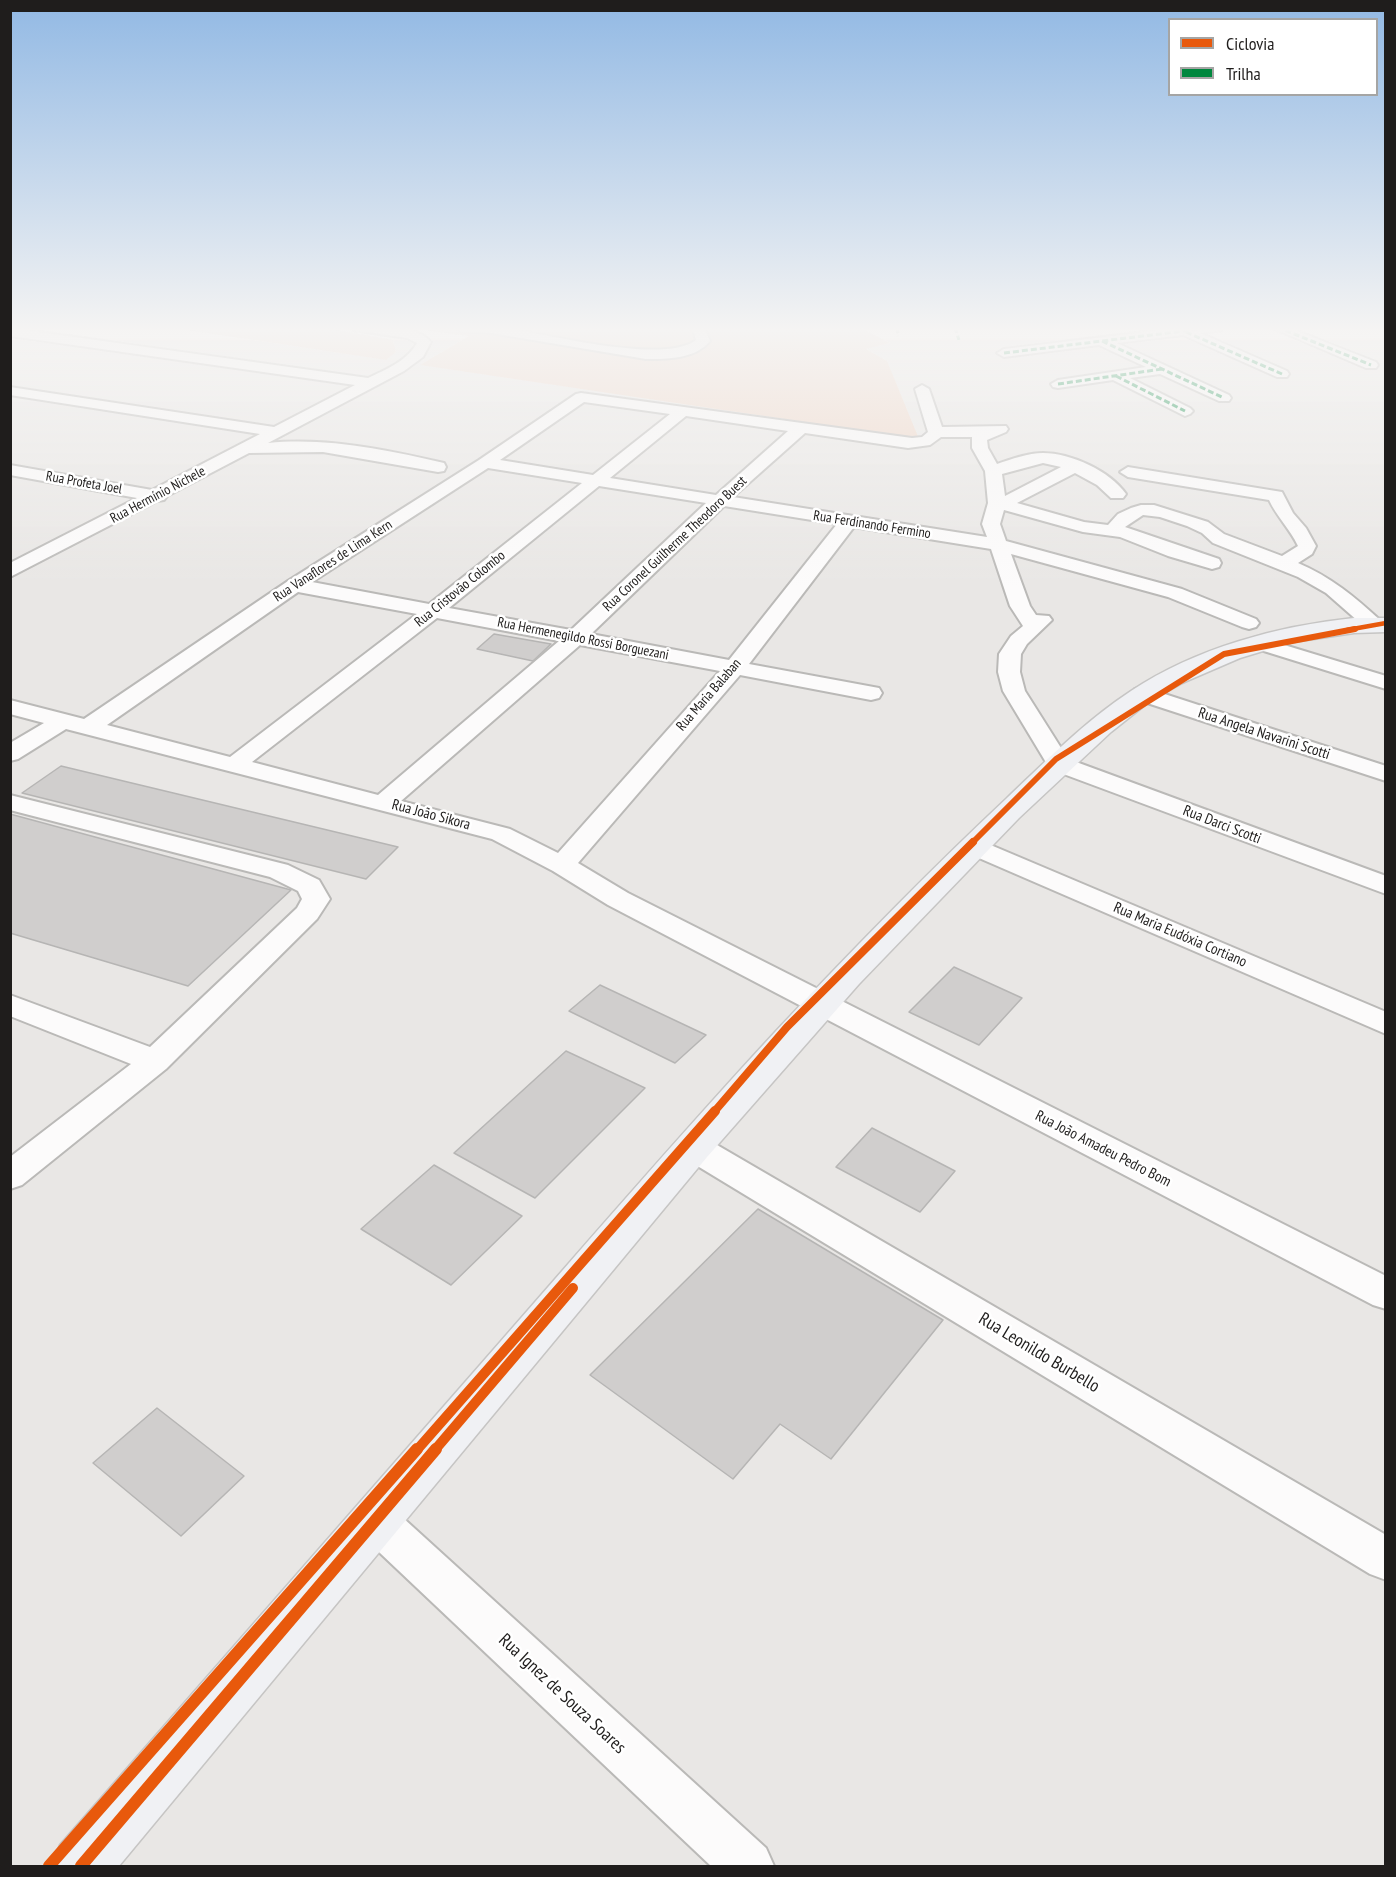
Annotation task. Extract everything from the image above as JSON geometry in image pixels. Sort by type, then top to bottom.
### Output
[{"type":"main road","points":[[81,1866],[693,1148],[821,1003],[974,846],[1059,764],[1143,694],[1224,654],[1253,633],[1380,625]]},
{"type":"street","points":[[163,415],[276,432]]},
{"type":"street","name":"Rua Hermínio Nichele","points":[[11,571],[158,496],[309,415]]},
{"type":"street","name":"Rua Vanaflores de Lima Kern","points":[[87,728],[295,585],[485,464],[557,415]]},
{"type":"street","name":"Rua Cristovão Colombo","points":[[234,765],[433,611],[678,415]]},
{"type":"street","points":[[708,415],[908,443],[933,438],[936,432],[930,415]]},
{"type":"street","name":"Rua Coronel Guilherme Theodoro Buest","points":[[385,802],[575,638],[718,502],[801,428]]},
{"type":"street","points":[[936,432],[996,430],[979,438],[980,448],[993,471],[1000,504],[991,524],[1020,606],[1038,624],[1018,640],[1010,654],[1009,672],[1014,691],[1059,764]]},
{"type":"street","points":[[240,451],[289,446],[392,458],[438,467]]},
{"type":"street","points":[[993,471],[1046,458],[1097,477],[1117,494]]},
{"type":"street","name":"Rua Ferdinando Fermino","points":[[485,464],[1000,545],[1175,593],[1253,633],[1386,682]]},
{"type":"street","points":[[1000,504],[1074,467]]},
{"type":"street","name":"Rua Profeta Joel","points":[[10,470],[158,496]]},
{"type":"street","points":[[1128,472],[1276,496],[1285,515],[1300,532],[1307,546],[1305,550],[1284,563]]},
{"type":"street","points":[[1000,504],[1083,527],[1123,532],[1212,563]]},
{"type":"street","points":[[1113,531],[1117,523],[1141,510],[1151,510],[1200,525],[1210,529],[1217,538],[1284,563],[1318,580],[1339,593],[1380,625]]},
{"type":"street","name":"Rua Maria Balaban","points":[[562,865],[734,668],[849,520]]},
{"type":"street","name":"Rua Hermenegildo Rossi Borguezani","points":[[295,585],[871,693]]},
{"type":"street","name":"Rua Angela Navarini Scotti","points":[[1143,694],[1386,774]]},
{"type":"street","name":"Rua João Sikora","points":[[10,707],[61,722],[385,802],[501,834],[562,865],[618,899],[821,1003]]},
{"type":"street","points":[[10,754],[61,722]]},
{"type":"street","name":"Rua Darci Scotti","points":[[1059,764],[1386,886]]},
{"type":"street","points":[[10,802],[279,871],[309,886],[315,899],[307,913],[155,1061],[10,1176]]},
{"type":"street","name":"Rua Maria Eudóxia Cortiano","points":[[974,846],[1386,1024]]},
{"type":"street","name":"Rua João Amadeu Pedro Bom","points":[[821,1003],[1386,1294]]},
{"type":"street","points":[[10,1005],[155,1061]]},
{"type":"street","name":"Rua Leonildo Burbello","points":[[693,1148],[1386,1559]]},
{"type":"street","name":"Rua Ignez de Souza Soares","points":[[376,1521],[748,1866]]},
{"type":"shaded area","points":[[754,415],[909,415],[919,439]]},
{"type":"building","points":[[494,634],[551,644],[533,661],[477,649]]},
{"type":"building","points":[[61,766],[398,847],[366,879],[22,793]]},
{"type":"building","points":[[10,814],[291,890],[188,986],[10,933]]},
{"type":"building","points":[[954,967],[1022,998],[979,1045],[909,1012]]},
{"type":"building","points":[[600,985],[706,1035],[675,1063],[569,1011]]},
{"type":"building","points":[[566,1051],[645,1088],[535,1198],[454,1153]]},
{"type":"building","points":[[872,1128],[955,1171],[920,1212],[836,1167]]},
{"type":"building","points":[[434,1165],[522,1216],[451,1285],[361,1229]]},
{"type":"building","points":[[758,1209],[943,1320],[831,1459],[780,1424],[733,1479],[590,1375]]},
{"type":"building","points":[[157,1408],[244,1476],[181,1536],[93,1463]]},
{"type":"cycle path","points":[[49,1866],[680,1152],[787,1027],[1056,759],[1224,654],[1386,623]]},
{"type":"cycle path","points":[[81,1866],[573,1288]]}]
